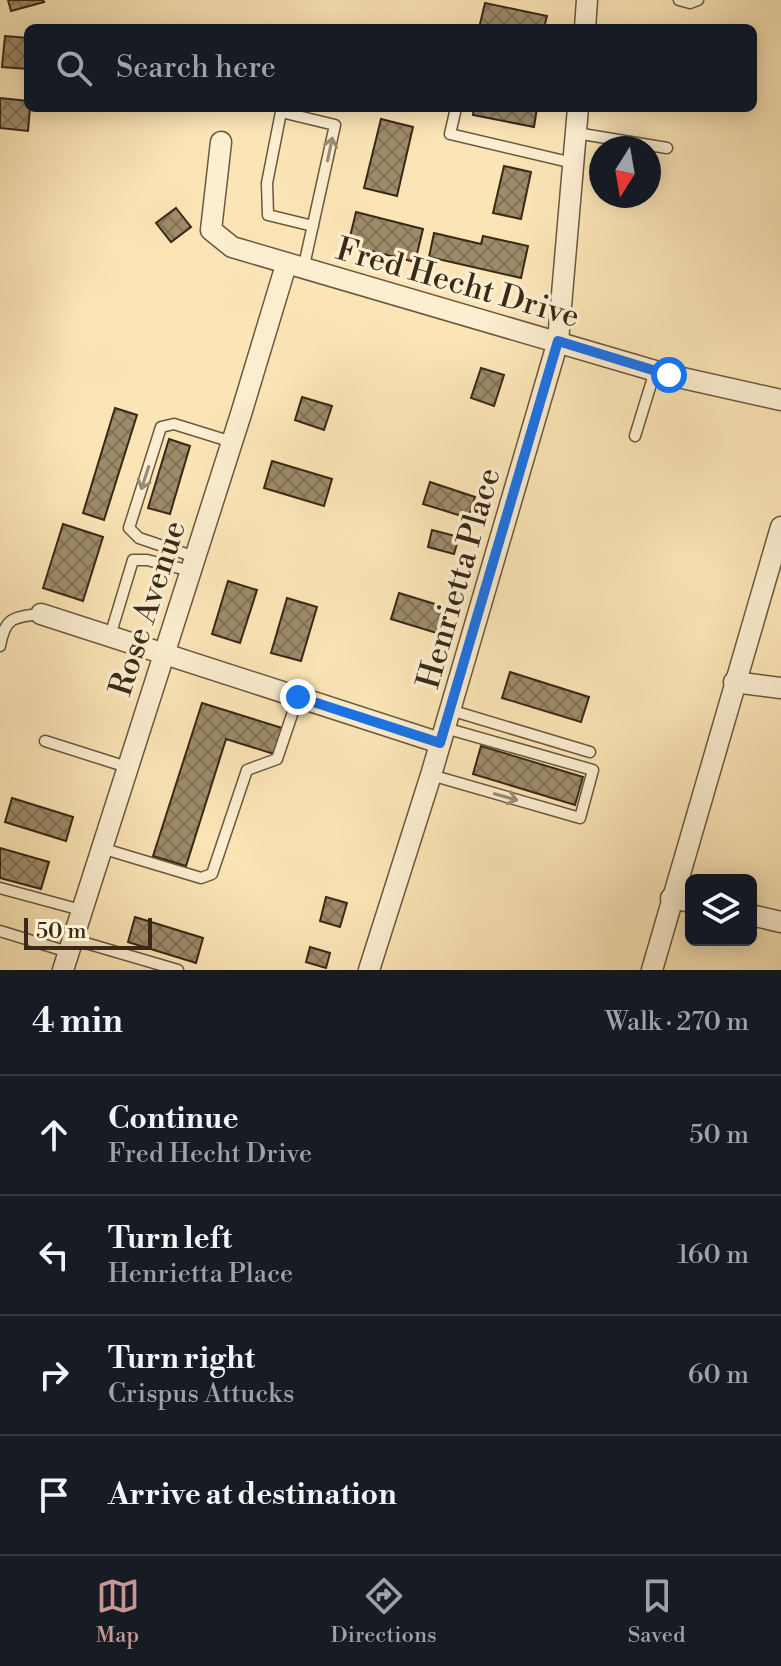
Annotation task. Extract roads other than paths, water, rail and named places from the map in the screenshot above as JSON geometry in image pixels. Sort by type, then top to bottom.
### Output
[{"type":"street","points":[[585,24],[587,0]]},
{"type":"street","name":"Henrietta Place","points":[[369,970],[431,775],[558,341],[578,112]]},
{"type":"street","name":"Fred Hecht Drive","points":[[221,142],[211,230],[232,247],[655,371],[781,400]]},
{"type":"street","name":"Rose Avenue","points":[[68,953],[232,442],[295,267]]},
{"type":"street","points":[[652,970],[681,900],[734,682],[781,527]]},
{"type":"street","points":[[41,614],[298,697],[445,727]]},
{"type":"street","points":[[734,682],[781,688]]},
{"type":"street","points":[[757,916],[781,922]]},
{"type":"lane","points":[[679,0],[690,3],[698,0]]},
{"type":"lane","points":[[295,267],[313,226],[335,125],[281,112],[267,183],[268,215],[313,226]]},
{"type":"lane","points":[[455,112],[450,134],[573,163]]},
{"type":"lane","points":[[576,133],[667,148]]},
{"type":"lane","points":[[635,436],[655,371]]},
{"type":"lane","points":[[193,564],[139,538],[129,528],[161,427],[174,424],[232,442]]},
{"type":"lane","points":[[110,636],[133,560],[193,564]]},
{"type":"lane","points":[[0,646],[1,631],[8,622],[41,614]]},
{"type":"lane","points":[[101,848],[201,878],[212,874],[247,770],[277,759],[298,697]]},
{"type":"lane","points":[[445,727],[590,752]]},
{"type":"lane","points":[[431,775],[580,818],[593,770],[445,727]]},
{"type":"lane","points":[[45,741],[127,767]]},
{"type":"lane","points":[[0,888],[81,910]]},
{"type":"lane","points":[[0,931],[68,953],[178,970]]}]
